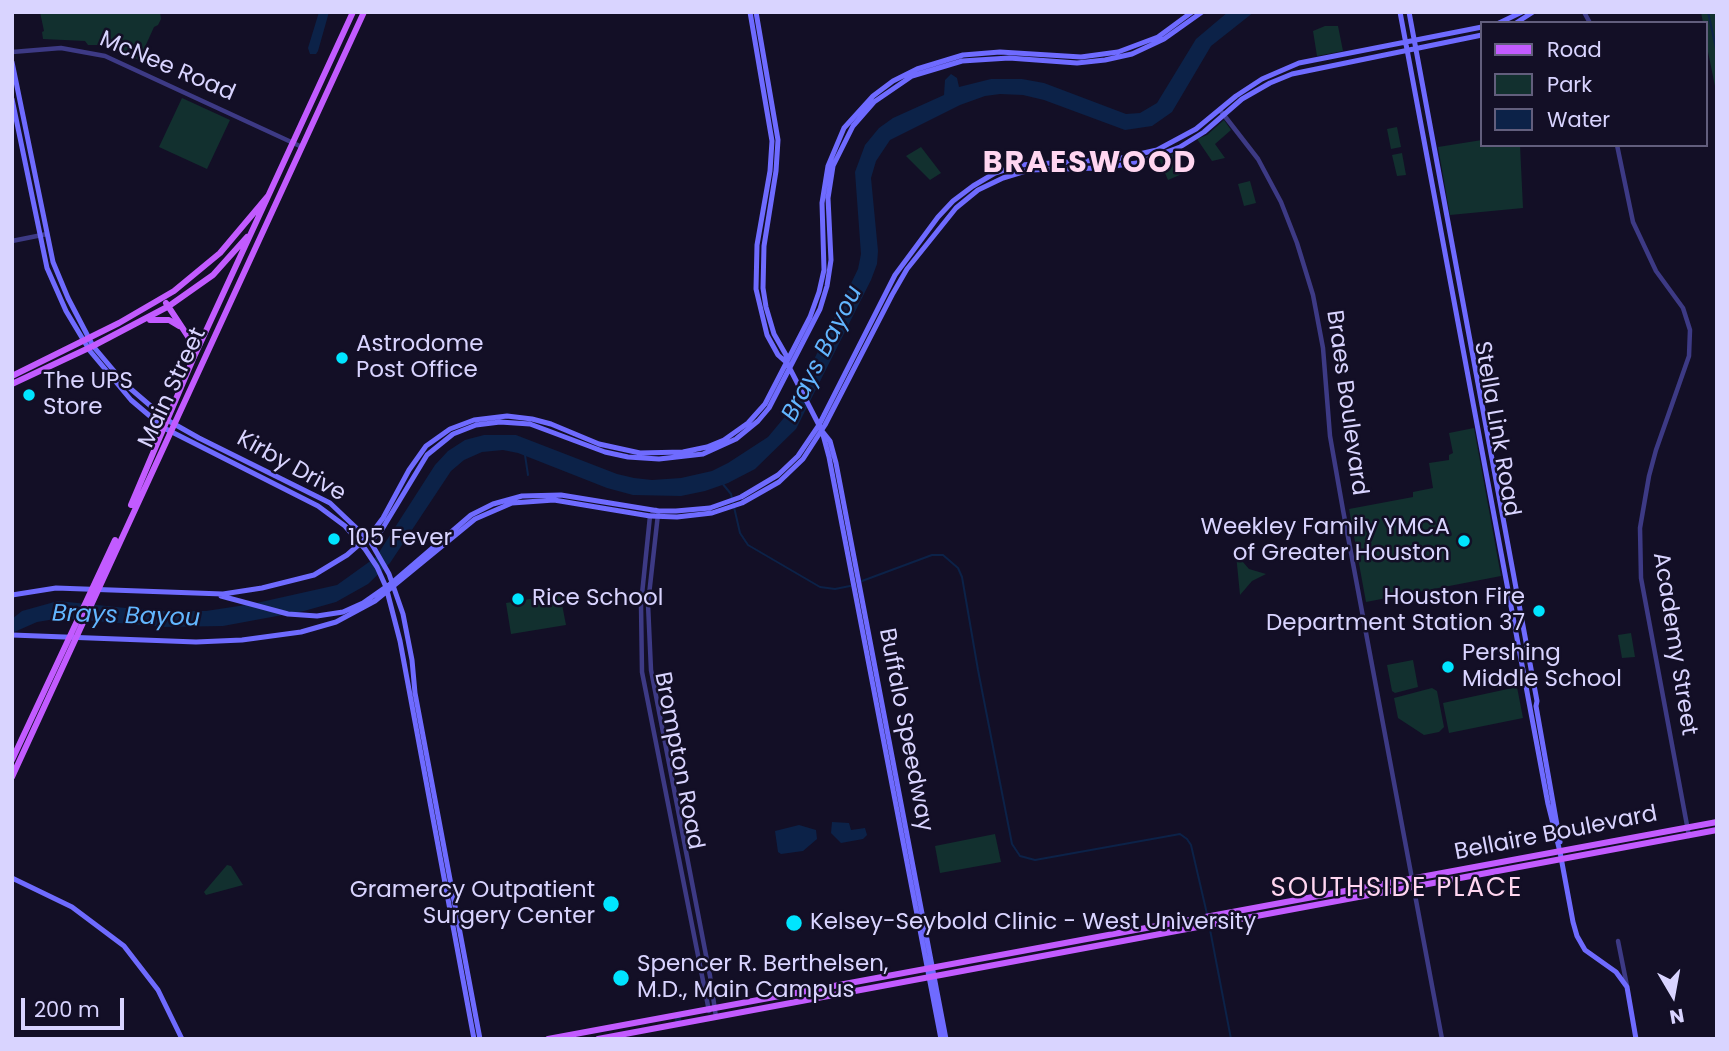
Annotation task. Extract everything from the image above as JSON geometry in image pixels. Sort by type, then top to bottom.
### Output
[{"type":"main road","name":"Main Street","points":[[94,592],[193,359],[353,12]]},
{"type":"main road","name":"Main Street","points":[[54,678],[176,425],[364,12]]},
{"type":"main road","name":"Buffalo Speedway","points":[[750,12],[772,141],[770,171],[757,245],[756,289],[767,335],[778,355],[789,366]]},
{"type":"main road","name":"Buffalo Speedway","points":[[756,12],[778,140],[764,246],[763,288],[770,322],[820,428],[826,447],[921,903],[930,968]]},
{"type":"main road","points":[[12,595],[45,588],[94,592],[215,594],[261,588],[313,575],[361,544],[370,542],[385,526],[428,455],[444,440],[466,428],[493,422],[530,424],[615,454],[659,459],[682,458],[714,450],[736,439],[764,415],[782,384],[816,303],[823,278],[825,249],[822,203],[828,166],[844,128],[873,96],[892,81],[916,69],[963,55],[1000,52],[1081,57],[1118,52],[1158,37],[1192,12]]},
{"type":"main road","points":[[370,542],[417,457],[434,439],[460,424],[486,418],[518,417],[544,422],[596,443],[626,451],[661,453],[697,450],[724,440],[748,423],[765,404],[820,309],[831,260],[828,198],[833,166],[853,126],[874,102],[912,76],[962,61],[1009,58],[1077,63],[1119,57],[1164,39],[1202,12]]},
{"type":"main road","name":"Stella Link Road","points":[[1400,12],[1510,605],[1577,936],[1585,950],[1616,972],[1627,987]]},
{"type":"main road","name":"Stella Link Road","points":[[1409,12],[1523,627],[1551,803]]},
{"type":"main road","points":[[1503,21],[1522,12]]},
{"type":"main road","points":[[12,635],[197,642],[285,635],[336,622],[394,585],[485,510],[525,500],[554,500],[696,516],[742,500],[779,482],[799,464],[812,447],[827,411],[895,275],[945,209],[961,194],[992,178],[1029,170],[1120,166],[1193,140],[1236,96],[1268,75],[1311,60],[1480,27]]},
{"type":"main road","points":[[1472,29],[1474,37]]},
{"type":"main road","points":[[345,30],[354,34]]},
{"type":"main road","points":[[1222,112],[1275,80],[1306,70],[1480,36]]},
{"type":"main road","name":"Kirby Drive","points":[[12,62],[47,268],[66,311],[90,347],[164,428],[318,506],[345,526],[368,553],[383,580],[400,641],[474,1039]]},
{"type":"main road","points":[[1268,75],[1275,80]]},
{"type":"main road","name":"Kirby Drive","points":[[12,99],[60,279],[86,340]]},
{"type":"main road","points":[[742,500],[790,465],[820,428],[907,269],[956,208],[992,178]]},
{"type":"main road","points":[[12,376],[163,299],[220,253],[269,194]]},
{"type":"main road","points":[[12,384],[141,321],[195,290],[227,261],[274,207]]},
{"type":"main road","points":[[220,253],[227,261]]},
{"type":"main road","points":[[242,254],[251,258]]},
{"type":"main road","points":[[163,299],[191,341],[193,359]]},
{"type":"main road","points":[[141,321],[169,320],[181,328]]},
{"type":"main road","points":[[783,349],[795,348]]},
{"type":"main road","points":[[46,359],[49,367]]},
{"type":"main road","points":[[782,384],[797,384]]},
{"type":"main road","name":"Kirby Drive","points":[[127,390],[176,425],[330,503],[370,542],[389,574],[403,614],[480,1039]]},
{"type":"main road","points":[[812,412],[821,414],[827,411]]},
{"type":"main road","name":"Buffalo Speedway","points":[[820,428],[830,441],[836,463],[855,578]]},
{"type":"main road","points":[[812,447],[826,447]]},
{"type":"main road","points":[[238,467],[242,458]]},
{"type":"main road","points":[[578,501],[650,516],[657,512]]},
{"type":"main road","name":"Buffalo Speedway","points":[[857,588],[913,900],[932,977],[943,1039]]},
{"type":"main road","points":[[215,594],[288,614],[317,616],[350,609],[387,590]]},
{"type":"main road","points":[[1510,605],[1518,603]]},
{"type":"main road","points":[[1513,619],[1521,618]]},
{"type":"main road","points":[[1515,628],[1523,627]]},
{"type":"main road","name":"Main Street","points":[[12,777],[56,675],[58,662],[73,638]]},
{"type":"main road","points":[[400,641],[405,657],[412,660]]},
{"type":"main road","name":"Main Street","points":[[12,760],[38,721],[47,694]]},
{"type":"main road","name":"Bellaire Boulevard","points":[[1561,855],[1717,822]]},
{"type":"main road","name":"Bellaire Boulevard","points":[[598,1039],[1333,903],[1523,862],[1717,830]]},
{"type":"main road","name":"Bellaire Boulevard","points":[[548,1039],[1411,879],[1469,873]]},
{"type":"main road","points":[[12,878],[72,907],[124,947],[158,990],[182,1039]]},
{"type":"main road","points":[[1332,894],[1333,903]]},
{"type":"main road","points":[[913,900],[921,903]]},
{"type":"main road","points":[[1280,904],[1282,912]]},
{"type":"main road","points":[[1237,911],[1239,920]]},
{"type":"main road","points":[[1153,927],[1158,935]]},
{"type":"main road","points":[[1103,945],[1110,935]]},
{"type":"main road","points":[[1020,952],[1022,960]]},
{"type":"main road","points":[[1627,987],[1636,1039]]},
{"type":"street","name":"McNee Road","points":[[12,52],[61,48],[105,56],[302,147]]},
{"type":"street","name":"Braes Boulevard","points":[[1222,112],[1258,159],[1281,202],[1313,295],[1323,348],[1330,436],[1442,1039]]},
{"type":"street","name":"Academy Street","points":[[1617,147],[1633,222],[1656,271],[1683,308],[1690,330],[1689,356],[1652,463],[1640,528],[1641,578],[1689,836]]},
{"type":"street","points":[[12,241],[47,234]]},
{"type":"street","name":"Brompton Road","points":[[657,512],[648,604],[651,670],[716,1008],[714,1018]]},
{"type":"street","name":"Brompton Road","points":[[650,516],[640,616],[642,672],[708,1009],[714,1018]]},
{"type":"street","points":[[646,564],[652,565]]},
{"type":"street","points":[[640,616],[649,617]]},
{"type":"street","points":[[659,757],[667,755]]},
{"type":"street","points":[[1618,940],[1627,987]]},
{"type":"street","points":[[697,954],[705,953]]},
{"type":"street","points":[[1616,972],[1622,964]]},
{"type":"green space","points":[[40,12],[160,12],[161,19],[154,27],[139,60],[103,45],[88,45],[85,41],[43,39]]},
{"type":"green space","points":[[1701,12],[1717,12],[1717,96],[1708,52],[1708,21],[1703,21]]},
{"type":"green space","points":[[1325,26],[1338,26],[1343,51],[1317,56],[1313,31]]},
{"type":"green space","points":[[182,98],[230,120],[207,169],[159,147]]},
{"type":"green space","points":[[1224,120],[1231,130],[1215,144],[1225,158],[1212,161],[1197,139],[1207,135]]},
{"type":"green space","points":[[1397,127],[1401,147],[1391,149],[1387,129]]},
{"type":"green space","points":[[1480,140],[1480,147],[1520,147],[1523,208],[1450,215],[1438,147]]},
{"type":"green space","points":[[921,147],[941,173],[930,180],[906,156]]},
{"type":"green space","points":[[1402,153],[1406,175],[1397,176],[1392,155]]},
{"type":"green space","points":[[1173,154],[1182,174],[1168,180],[1159,159]]},
{"type":"green space","points":[[1250,181],[1256,203],[1244,206],[1238,184]]},
{"type":"green space","points":[[1474,428],[1501,576],[1366,602],[1349,509],[1413,497],[1413,492],[1433,488],[1429,463],[1449,460],[1449,455],[1453,453],[1449,433]]},
{"type":"green space","points":[[1236,554],[1249,569],[1266,574],[1252,581],[1240,595]]},
{"type":"green space","points":[[560,594],[566,625],[511,634],[506,603]]},
{"type":"green space","points":[[1631,633],[1635,657],[1622,658],[1618,635]]},
{"type":"green space","points":[[1413,660],[1418,687],[1395,693],[1392,691],[1387,665]]},
{"type":"green space","points":[[1517,687],[1523,718],[1449,733],[1443,703]]},
{"type":"green space","points":[[1432,688],[1437,691],[1444,727],[1439,732],[1424,735],[1398,718],[1394,698]]},
{"type":"green space","points":[[995,834],[1001,862],[940,873],[935,846]]},
{"type":"green space","points":[[227,865],[231,866],[243,885],[206,895],[204,892]]},
{"type":"water","points":[[319,12],[329,12],[318,51],[316,54],[310,54],[308,48]]},
{"type":"water","name":"Brays Bayou","points":[[1228,12],[1254,12],[1211,46],[1172,112],[1152,126],[1125,130],[1044,100],[1023,95],[1000,94],[960,105],[890,140],[876,161],[871,178],[878,251],[871,280],[796,429],[755,469],[728,483],[681,496],[633,495],[607,488],[518,453],[503,450],[482,452],[464,460],[451,471],[390,563],[368,584],[336,602],[304,611],[223,626],[164,627],[61,618],[37,622],[12,633],[12,619],[22,611],[58,601],[155,611],[206,611],[337,585],[376,557],[435,465],[448,451],[465,440],[484,435],[516,435],[634,478],[681,478],[712,471],[728,463],[768,437],[788,413],[858,269],[861,254],[855,172],[865,145],[879,128],[893,118],[944,95],[945,80],[951,74],[957,78],[959,87],[991,79],[1022,79],[1044,83],[1126,114],[1140,113],[1157,103],[1196,39]]},
{"type":"water","points":[[832,822],[849,823],[851,830],[865,828],[867,835],[863,839],[841,843],[831,833]]},
{"type":"water","points":[[799,825],[816,830],[817,839],[803,851],[781,854],[778,852],[775,831]]},
{"type":"waterway","points":[[1708,12],[1717,53]]},
{"type":"waterway","points":[[525,455],[528,475]]},
{"type":"waterway","points":[[722,483],[731,494],[740,533],[748,545],[820,587],[835,589],[850,586]]},
{"type":"waterway","points":[[862,581],[932,555],[943,555],[958,568],[962,577],[1012,844],[1020,856],[1035,860],[1180,834],[1191,845],[1207,914]]},
{"type":"waterway","points":[[1208,919],[1231,1039]]},
{"type":"place","name":"Astrodome Post Office","points":[[342,358]]},
{"type":"place","name":"The UPS Store","points":[[29,395]]},
{"type":"place","name":"105 Fever","points":[[334,539]]},
{"type":"place","name":"Weekley Family YMCA of Greater Houston","points":[[1464,541]]},
{"type":"place","name":"Rice School","points":[[518,599]]},
{"type":"place","name":"Houston Fire Department Station 37","points":[[1539,611]]},
{"type":"place","name":"Pershing Middle School","points":[[1448,667]]},
{"type":"place","name":"Gramercy Outpatient Surgery Center","points":[[611,904]]},
{"type":"place","name":"Kelsey-Seybold Clinic - West University","points":[[794,923]]},
{"type":"place","name":"Spencer R. Berthelsen, M.D., Main Campus","points":[[621,978]]},
{"type":"district","name":"BRAESWOOD","points":[[1090,164]]},
{"type":"district","name":"SOUTHSIDE PLACE","points":[[1397,889]]}]
